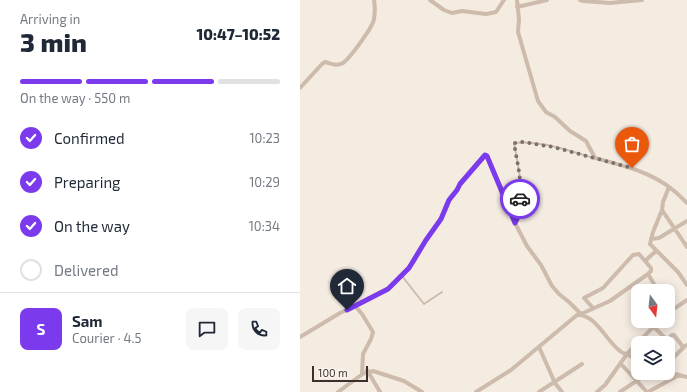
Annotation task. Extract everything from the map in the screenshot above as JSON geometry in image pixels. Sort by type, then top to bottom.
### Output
[{"type":"street","points":[[300,88],[322,64],[325,62],[333,65],[341,63],[353,51],[372,25],[374,19],[374,0]]},
{"type":"street","points":[[430,0],[444,10],[452,13],[462,11],[486,14],[496,12],[504,0]]},
{"type":"street","points":[[517,0],[518,32],[538,101],[546,112],[555,117],[570,131],[586,141],[595,158],[645,173],[669,187],[687,203]]},
{"type":"street","points":[[517,7],[547,0]]},
{"type":"street","points":[[580,0],[583,2],[610,3],[642,0]]},
{"type":"street","points":[[300,337],[354,306],[385,291],[402,276],[413,263],[426,240],[441,219],[449,200],[460,184],[485,155],[487,156],[515,223],[527,246],[541,265],[552,286],[581,314],[592,321],[621,352],[631,356]]},
{"type":"street","points":[[669,187],[662,202],[662,210],[650,244],[678,272],[687,286]]},
{"type":"street","points":[[662,210],[687,247]]},
{"type":"street","points":[[651,239],[659,238],[687,221]]},
{"type":"street","points":[[645,261],[656,251]]},
{"type":"street","points":[[476,392],[511,370],[572,318],[610,300],[648,274],[652,269],[639,254],[633,255],[603,288],[586,296],[584,299],[593,308]]},
{"type":"street","points":[[648,274],[654,284]]},
{"type":"street","points":[[675,307],[687,300]]},
{"type":"street","points":[[354,306],[362,314],[373,332],[371,339],[362,354],[362,374]]},
{"type":"street","points":[[597,392],[605,386],[627,354],[652,328]]},
{"type":"street","points":[[675,336],[685,346],[675,356]]},
{"type":"street","points":[[539,347],[555,383],[562,392]]},
{"type":"street","points":[[540,392],[582,364]]},
{"type":"street","points":[[621,364],[648,392],[679,375]]},
{"type":"street","points":[[363,365],[380,392]]},
{"type":"street","points":[[338,392],[367,371],[378,372],[404,381],[422,392]]},
{"type":"street","points":[[675,374],[687,377]]},
{"type":"street","points":[[620,392],[637,381]]},
{"type":"lane","points":[[515,223],[519,215],[521,187],[514,143],[523,142],[553,147],[595,158]]},
{"type":"lane","points":[[402,276],[424,304],[442,292]]},
{"type":"way so far","points":[[520,199],[520,176],[514,143],[523,142],[553,147],[632,168]]},
{"type":"route","points":[[347,310],[388,289],[409,268],[428,236],[441,219],[449,200],[460,184],[480,163],[485,155],[487,156],[503,192],[515,223],[519,215],[520,199]]}]
